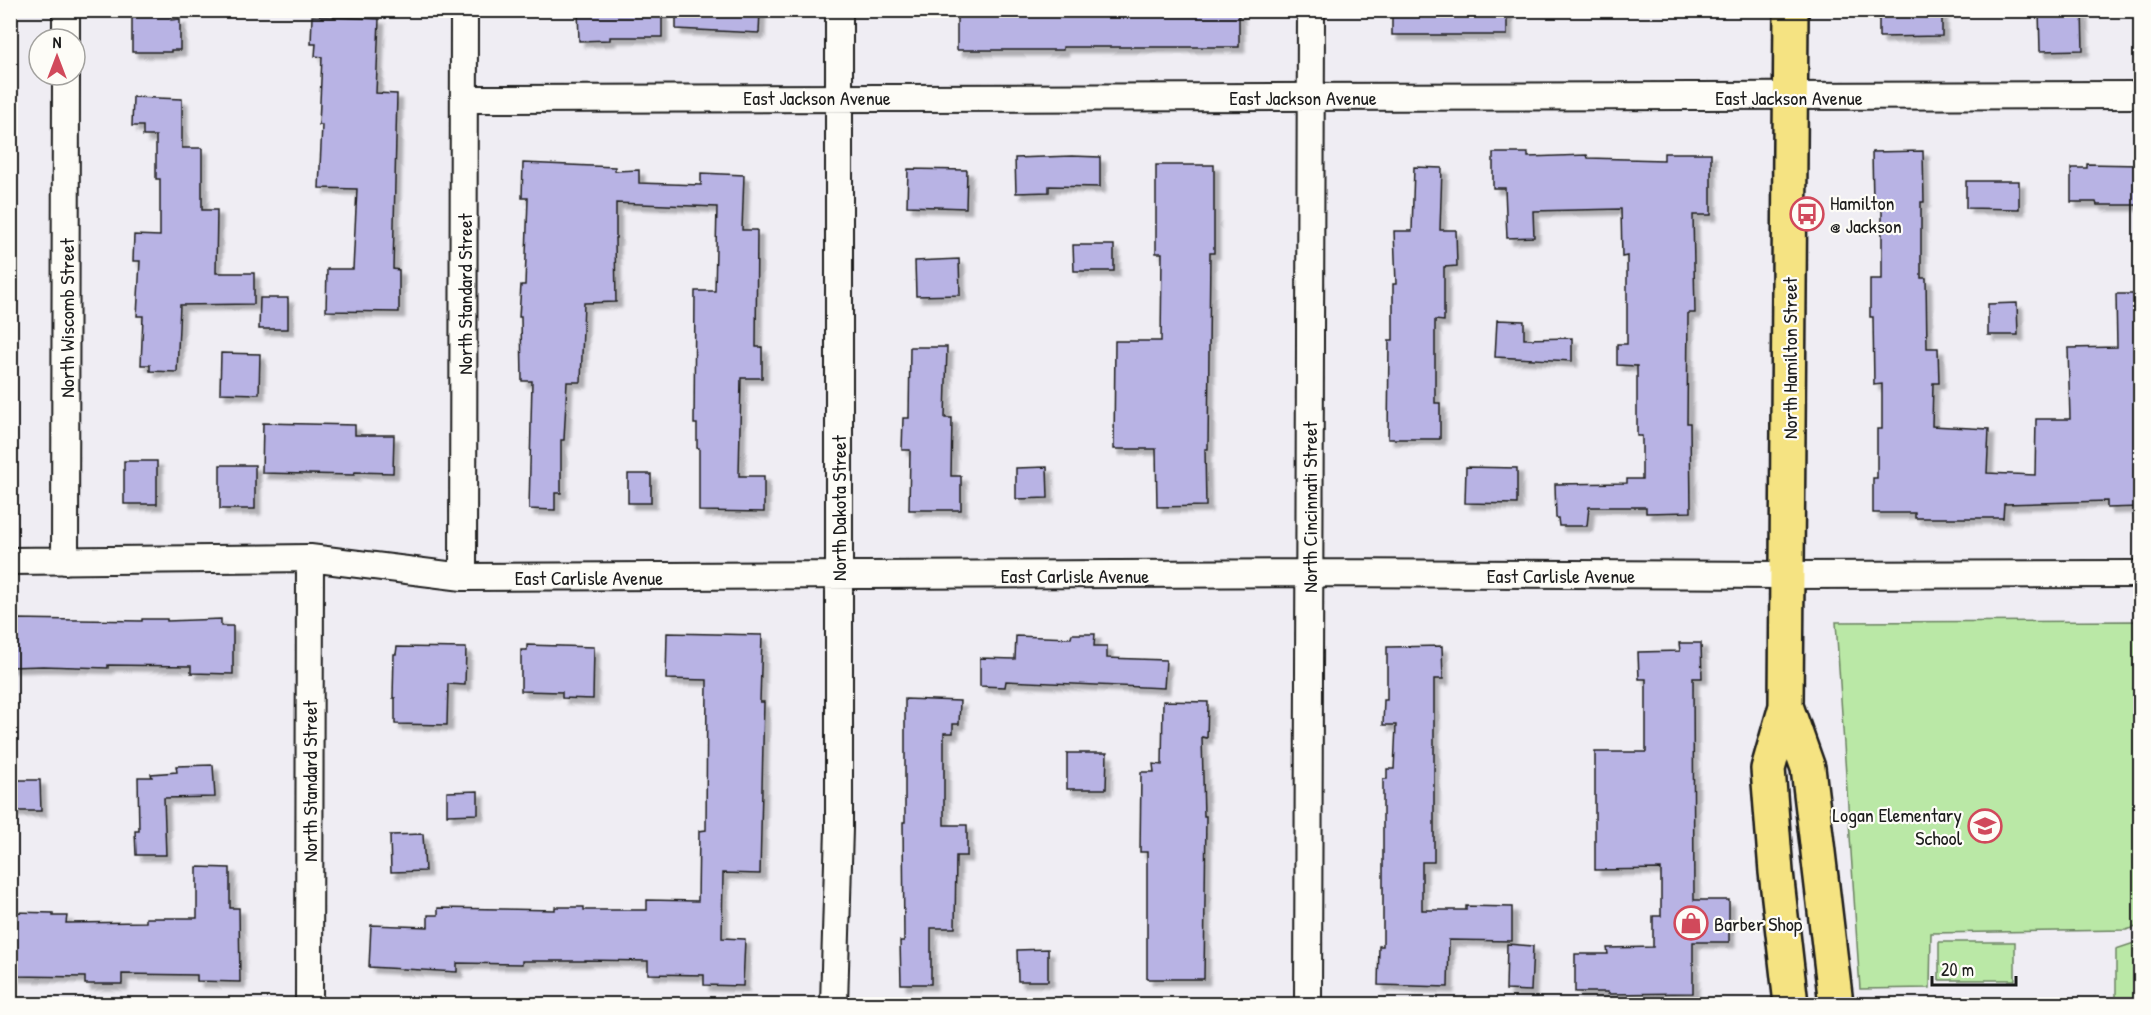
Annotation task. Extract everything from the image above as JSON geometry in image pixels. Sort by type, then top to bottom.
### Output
[{"type":"main road","name":"North Hamilton Street","points":[[1791,10],[1786,706],[1768,769],[1776,872],[1791,1005]]},
{"type":"main road","name":"North Hamilton Street","points":[[1786,706],[1808,768],[1836,1005]]},
{"type":"street","points":[[66,10],[66,27]]},
{"type":"street","name":"North Standard Street","points":[[463,577],[464,10]]},
{"type":"street","name":"North Dakota Street","points":[[834,1005],[839,828],[839,10]]},
{"type":"street","name":"North Cincinnati Street","points":[[1308,1005],[1311,10]]},
{"type":"street","name":"North Wiscomb Street","points":[[65,561],[66,87]]},
{"type":"street","name":"East Jackson Avenue","points":[[465,99],[2140,95]]},
{"type":"street","name":"North Standard Street","points":[[309,1005],[310,558]]},
{"type":"street","name":"East Carlisle Avenue","points":[[10,561],[310,558],[463,577],[1309,573],[1787,576],[2140,574]]},
{"type":"green space","name":"Logan Elementary School","points":[[2140,621],[2140,926],[2126,930],[1931,933],[1930,988],[1860,989],[1836,622]]},
{"type":"green space","points":[[2140,941],[2140,1002],[2116,1002],[2116,949]]},
{"type":"green space","points":[[1939,942],[2015,942],[2015,980],[1939,980]]},
{"type":"building","points":[[578,10],[662,10],[662,37],[610,37],[610,40],[579,41]]},
{"type":"building","points":[[676,10],[760,10],[759,33],[676,29]]},
{"type":"building","points":[[957,10],[1239,10],[1239,47],[1063,47],[1063,50],[957,50]]},
{"type":"building","points":[[1392,10],[1507,10],[1507,35],[1392,35]]},
{"type":"building","points":[[1879,10],[1942,10],[1942,36],[1879,37]]},
{"type":"building","points":[[2039,10],[2082,10],[2083,50],[2040,51]]},
{"type":"building","points":[[132,16],[171,16],[171,20],[180,19],[180,50],[132,52]]},
{"type":"building","points":[[312,16],[379,19],[376,93],[397,94],[393,269],[399,270],[399,312],[326,311],[327,269],[353,269],[357,189],[319,188],[322,57],[315,56],[316,44],[311,44]]},
{"type":"building","points":[[133,97],[182,99],[182,148],[202,148],[202,210],[217,210],[216,273],[254,273],[254,304],[180,305],[177,372],[150,371],[150,365],[141,365],[143,316],[137,316],[140,261],[133,261],[134,235],[160,236],[160,179],[156,179],[156,136],[143,136],[143,126],[132,126]]},
{"type":"building","points":[[1923,151],[1924,202],[1921,202],[1921,278],[1926,278],[1927,348],[1938,348],[1939,383],[1933,383],[1932,426],[1989,429],[1987,473],[2035,475],[2036,419],[2070,419],[2068,348],[2117,347],[2116,294],[2140,294],[2140,507],[2107,508],[2107,501],[2004,504],[2003,518],[1915,518],[1915,513],[1873,513],[1873,478],[1877,478],[1877,429],[1882,429],[1882,384],[1874,385],[1870,279],[1882,279],[1882,202],[1873,203],[1872,152]]},
{"type":"building","points":[[1493,153],[1528,153],[1528,157],[1587,155],[1588,158],[1664,160],[1664,153],[1711,153],[1711,215],[1693,215],[1695,313],[1688,313],[1687,423],[1690,423],[1691,512],[1646,513],[1646,507],[1589,507],[1587,526],[1559,526],[1558,518],[1556,518],[1555,484],[1627,483],[1627,479],[1642,479],[1642,436],[1637,436],[1637,366],[1617,365],[1617,344],[1627,344],[1627,256],[1622,257],[1621,209],[1533,211],[1534,237],[1507,238],[1505,188],[1493,188]]},
{"type":"building","points":[[1100,157],[1100,187],[1049,186],[1049,192],[1016,193],[1015,158]]},
{"type":"building","points":[[523,163],[615,167],[615,171],[639,170],[639,183],[701,185],[701,173],[744,175],[742,230],[757,230],[756,347],[762,347],[762,378],[741,378],[739,476],[764,476],[764,512],[699,511],[699,448],[697,448],[697,424],[694,424],[695,291],[715,291],[717,207],[616,203],[616,302],[584,303],[581,382],[567,382],[564,440],[561,440],[561,493],[555,493],[555,510],[529,509],[532,381],[522,381],[521,317],[519,317],[521,285],[525,285],[528,198],[522,198]]},
{"type":"building","points":[[2087,164],[2140,165],[2140,205],[2097,205],[2096,202],[2071,202],[2071,168],[2087,168]]},
{"type":"building","points":[[1156,165],[1214,165],[1214,253],[1210,253],[1208,449],[1205,449],[1206,506],[1157,507],[1156,449],[1114,449],[1115,341],[1161,341],[1162,253],[1156,253]]},
{"type":"building","points":[[1414,167],[1442,168],[1440,230],[1456,230],[1457,266],[1444,267],[1444,321],[1435,320],[1435,403],[1440,403],[1440,439],[1388,439],[1389,340],[1393,340],[1393,284],[1396,284],[1394,231],[1412,231]]},
{"type":"building","points":[[908,169],[967,170],[966,208],[907,206]]},
{"type":"building","points":[[1966,181],[2019,181],[2019,209],[1966,208]]},
{"type":"building","points":[[1073,245],[1114,245],[1114,271],[1074,271]]},
{"type":"building","points":[[959,259],[960,295],[916,296],[915,261]]},
{"type":"building","points":[[260,298],[288,298],[288,329],[259,329]]},
{"type":"building","points":[[2017,303],[2018,335],[1988,335],[1988,304]]},
{"type":"building","points":[[1497,320],[1524,321],[1524,339],[1572,338],[1572,361],[1495,357]]},
{"type":"building","points":[[910,347],[947,347],[945,418],[952,418],[951,476],[961,476],[961,510],[909,510],[910,450],[902,450],[903,418],[909,418]]},
{"type":"building","points":[[221,353],[260,354],[259,394],[220,393]]},
{"type":"building","points":[[263,423],[355,425],[355,435],[394,435],[393,473],[355,472],[354,475],[262,473]]},
{"type":"building","points":[[124,461],[157,461],[157,504],[124,504]]},
{"type":"building","points":[[220,465],[255,465],[255,509],[220,509]]},
{"type":"building","points":[[1047,467],[1048,498],[1016,499],[1016,468]]},
{"type":"building","points":[[1466,467],[1517,468],[1517,504],[1465,503]]},
{"type":"building","points":[[628,474],[651,474],[651,503],[628,503]]},
{"type":"building","points":[[16,619],[142,621],[142,619],[167,619],[167,621],[221,619],[221,626],[233,626],[233,674],[191,673],[191,666],[10,667],[10,621]]},
{"type":"building","points":[[667,633],[762,635],[760,702],[764,702],[760,874],[723,873],[722,938],[745,939],[743,986],[704,985],[704,975],[648,974],[648,961],[457,963],[457,972],[369,967],[371,925],[428,927],[428,915],[438,915],[438,908],[555,910],[555,907],[584,907],[584,910],[647,910],[647,900],[698,901],[699,831],[706,830],[707,680],[666,679]]},
{"type":"building","points":[[1072,634],[1095,634],[1094,646],[1107,646],[1107,658],[1166,660],[1164,688],[1006,681],[1005,687],[980,686],[980,658],[1015,659],[1016,636],[1071,638]]},
{"type":"building","points":[[1679,643],[1701,643],[1702,678],[1693,678],[1694,900],[1729,900],[1729,942],[1693,942],[1693,993],[1575,992],[1575,954],[1608,954],[1607,948],[1653,947],[1653,916],[1661,916],[1661,869],[1595,870],[1595,752],[1646,752],[1646,679],[1639,679],[1638,652],[1680,651]]},
{"type":"building","points":[[527,645],[594,647],[593,699],[562,698],[562,692],[521,691],[521,650],[527,650]]},
{"type":"building","points":[[1442,646],[1443,679],[1434,679],[1434,862],[1422,862],[1422,910],[1466,910],[1466,906],[1512,907],[1512,941],[1449,940],[1448,987],[1378,985],[1379,946],[1383,946],[1383,779],[1387,779],[1387,769],[1394,769],[1396,725],[1383,725],[1384,700],[1387,700],[1387,647]]},
{"type":"building","points":[[397,647],[466,648],[465,685],[448,684],[447,725],[395,724],[394,654],[396,654]]},
{"type":"building","points":[[905,699],[960,701],[959,724],[953,724],[953,733],[944,733],[944,825],[967,825],[967,856],[956,856],[955,928],[931,928],[931,984],[901,984],[900,941],[904,941]]},
{"type":"building","points":[[1163,701],[1208,702],[1207,738],[1202,737],[1204,816],[1206,816],[1204,979],[1147,979],[1147,852],[1140,852],[1141,772],[1154,772],[1153,764],[1162,765]]},
{"type":"building","points":[[1067,753],[1107,753],[1106,789],[1067,789]]},
{"type":"building","points":[[213,765],[215,797],[164,798],[166,855],[136,855],[135,831],[139,831],[138,777],[177,772],[176,766]]},
{"type":"building","points":[[10,780],[40,780],[41,811],[10,811]]},
{"type":"building","points":[[478,791],[478,814],[447,815],[447,792]]},
{"type":"building","points":[[423,834],[425,871],[391,872],[390,835]]},
{"type":"building","points":[[197,867],[230,868],[230,908],[239,908],[240,982],[197,981],[197,975],[122,974],[122,984],[85,984],[85,977],[14,976],[15,912],[53,913],[53,916],[67,916],[66,923],[146,922],[146,918],[197,918]]},
{"type":"building","points":[[1507,944],[1533,946],[1531,991],[1506,990]]},
{"type":"building","points":[[1048,949],[1048,981],[1018,981],[1017,950]]},
{"type":"place","name":"Hamilton @ Jackson","points":[[1807,214]]},
{"type":"place","name":"Logan Elementary School","points":[[1985,826]]},
{"type":"place","name":"Barber Shop","points":[[1691,923]]}]
